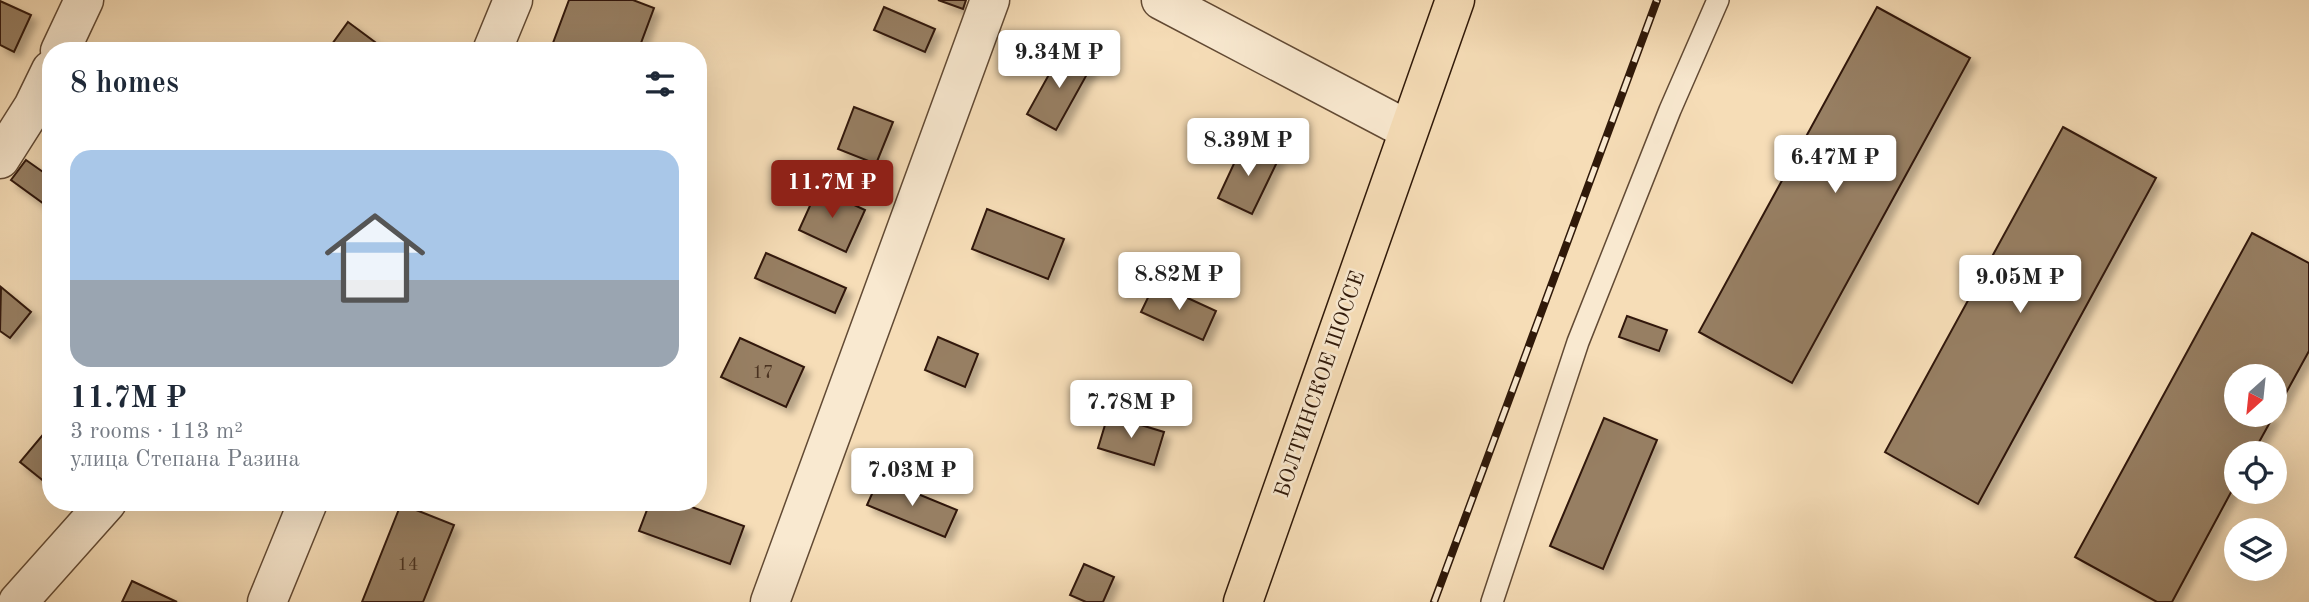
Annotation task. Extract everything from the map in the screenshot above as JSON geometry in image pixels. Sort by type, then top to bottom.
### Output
[{"type":"main road","name":"БОЛТИНСКОЕ ШОССЕ","points":[[1243,602],[1455,0]]},
{"type":"street","points":[[64,42],[84,0]]},
{"type":"street","points":[[496,42],[513,0]]},
{"type":"street","points":[[770,602],[990,0]]},
{"type":"street","points":[[1161,0],[1408,130]]},
{"type":"street","points":[[0,159],[42,88]]},
{"type":"street","points":[[18,602],[99,511]]},
{"type":"street","points":[[267,602],[303,511]]},
{"type":"lane","points":[[1492,602],[1578,342],[1670,110],[1718,0]]},
{"type":"building","points":[[569,0],[633,0],[654,8],[641,42],[553,42]]},
{"type":"building","points":[[938,0],[966,0],[963,9]]},
{"type":"building","points":[[0,1],[31,15],[14,52],[0,45]]},
{"type":"building","points":[[884,7],[935,29],[925,52],[874,30]]},
{"type":"building","points":[[1877,7],[1970,58],[1792,383],[1699,332]]},
{"type":"building","points":[[348,22],[375,42],[334,42]]},
{"type":"building","points":[[1062,51],[1091,67],[1056,130],[1027,114]]},
{"type":"building","points":[[854,107],[893,122],[876,164],[838,149]]},
{"type":"building","points":[[2063,127],[2156,178],[1978,504],[1885,452]]},
{"type":"building","points":[[1244,142],[1279,158],[1252,214],[1218,198]]},
{"type":"building","points":[[26,160],[42,171],[42,202],[11,180]]},
{"type":"building","points":[[818,188],[865,210],[846,252],[799,230]]},
{"type":"building","points":[[987,209],[1064,239],[1048,279],[972,249]]},
{"type":"building","points":[[2252,233],[2309,263],[2309,351],[2287,391],[2287,364],[2224,364],[2224,427],[2267,427],[2260,441],[2224,441],[2225,504],[2172,602],[2157,602],[2075,557]]},
{"type":"building","points":[[766,253],[846,288],[835,313],[755,278]]},
{"type":"building","points":[[1155,283],[1216,311],[1203,340],[1141,312]]},
{"type":"building","points":[[1,287],[31,312],[10,338],[0,331]]},
{"type":"building","points":[[1627,316],[1667,330],[1659,351],[1619,337]]},
{"type":"building","points":[[938,337],[978,354],[965,387],[925,370]]},
{"type":"building","points":[[740,338],[804,367],[786,407],[721,377]]},
{"type":"building","points":[[1108,415],[1164,432],[1154,465],[1098,448]]},
{"type":"building","points":[[1604,418],[1657,440],[1603,569],[1550,546]]},
{"type":"building","points":[[42,436],[42,480],[20,462]]},
{"type":"building","points":[[879,478],[957,510],[945,537],[867,505]]},
{"type":"building","points":[[398,511],[419,511],[454,525],[423,602],[362,602]]},
{"type":"building","points":[[647,511],[703,511],[744,526],[730,564],[639,531]]},
{"type":"building","points":[[1084,564],[1114,577],[1103,602],[1086,602],[1070,595]]},
{"type":"building","points":[[132,581],[177,602],[122,602]]},
{"type":"railway","points":[[1434,602],[1657,0]]}]
